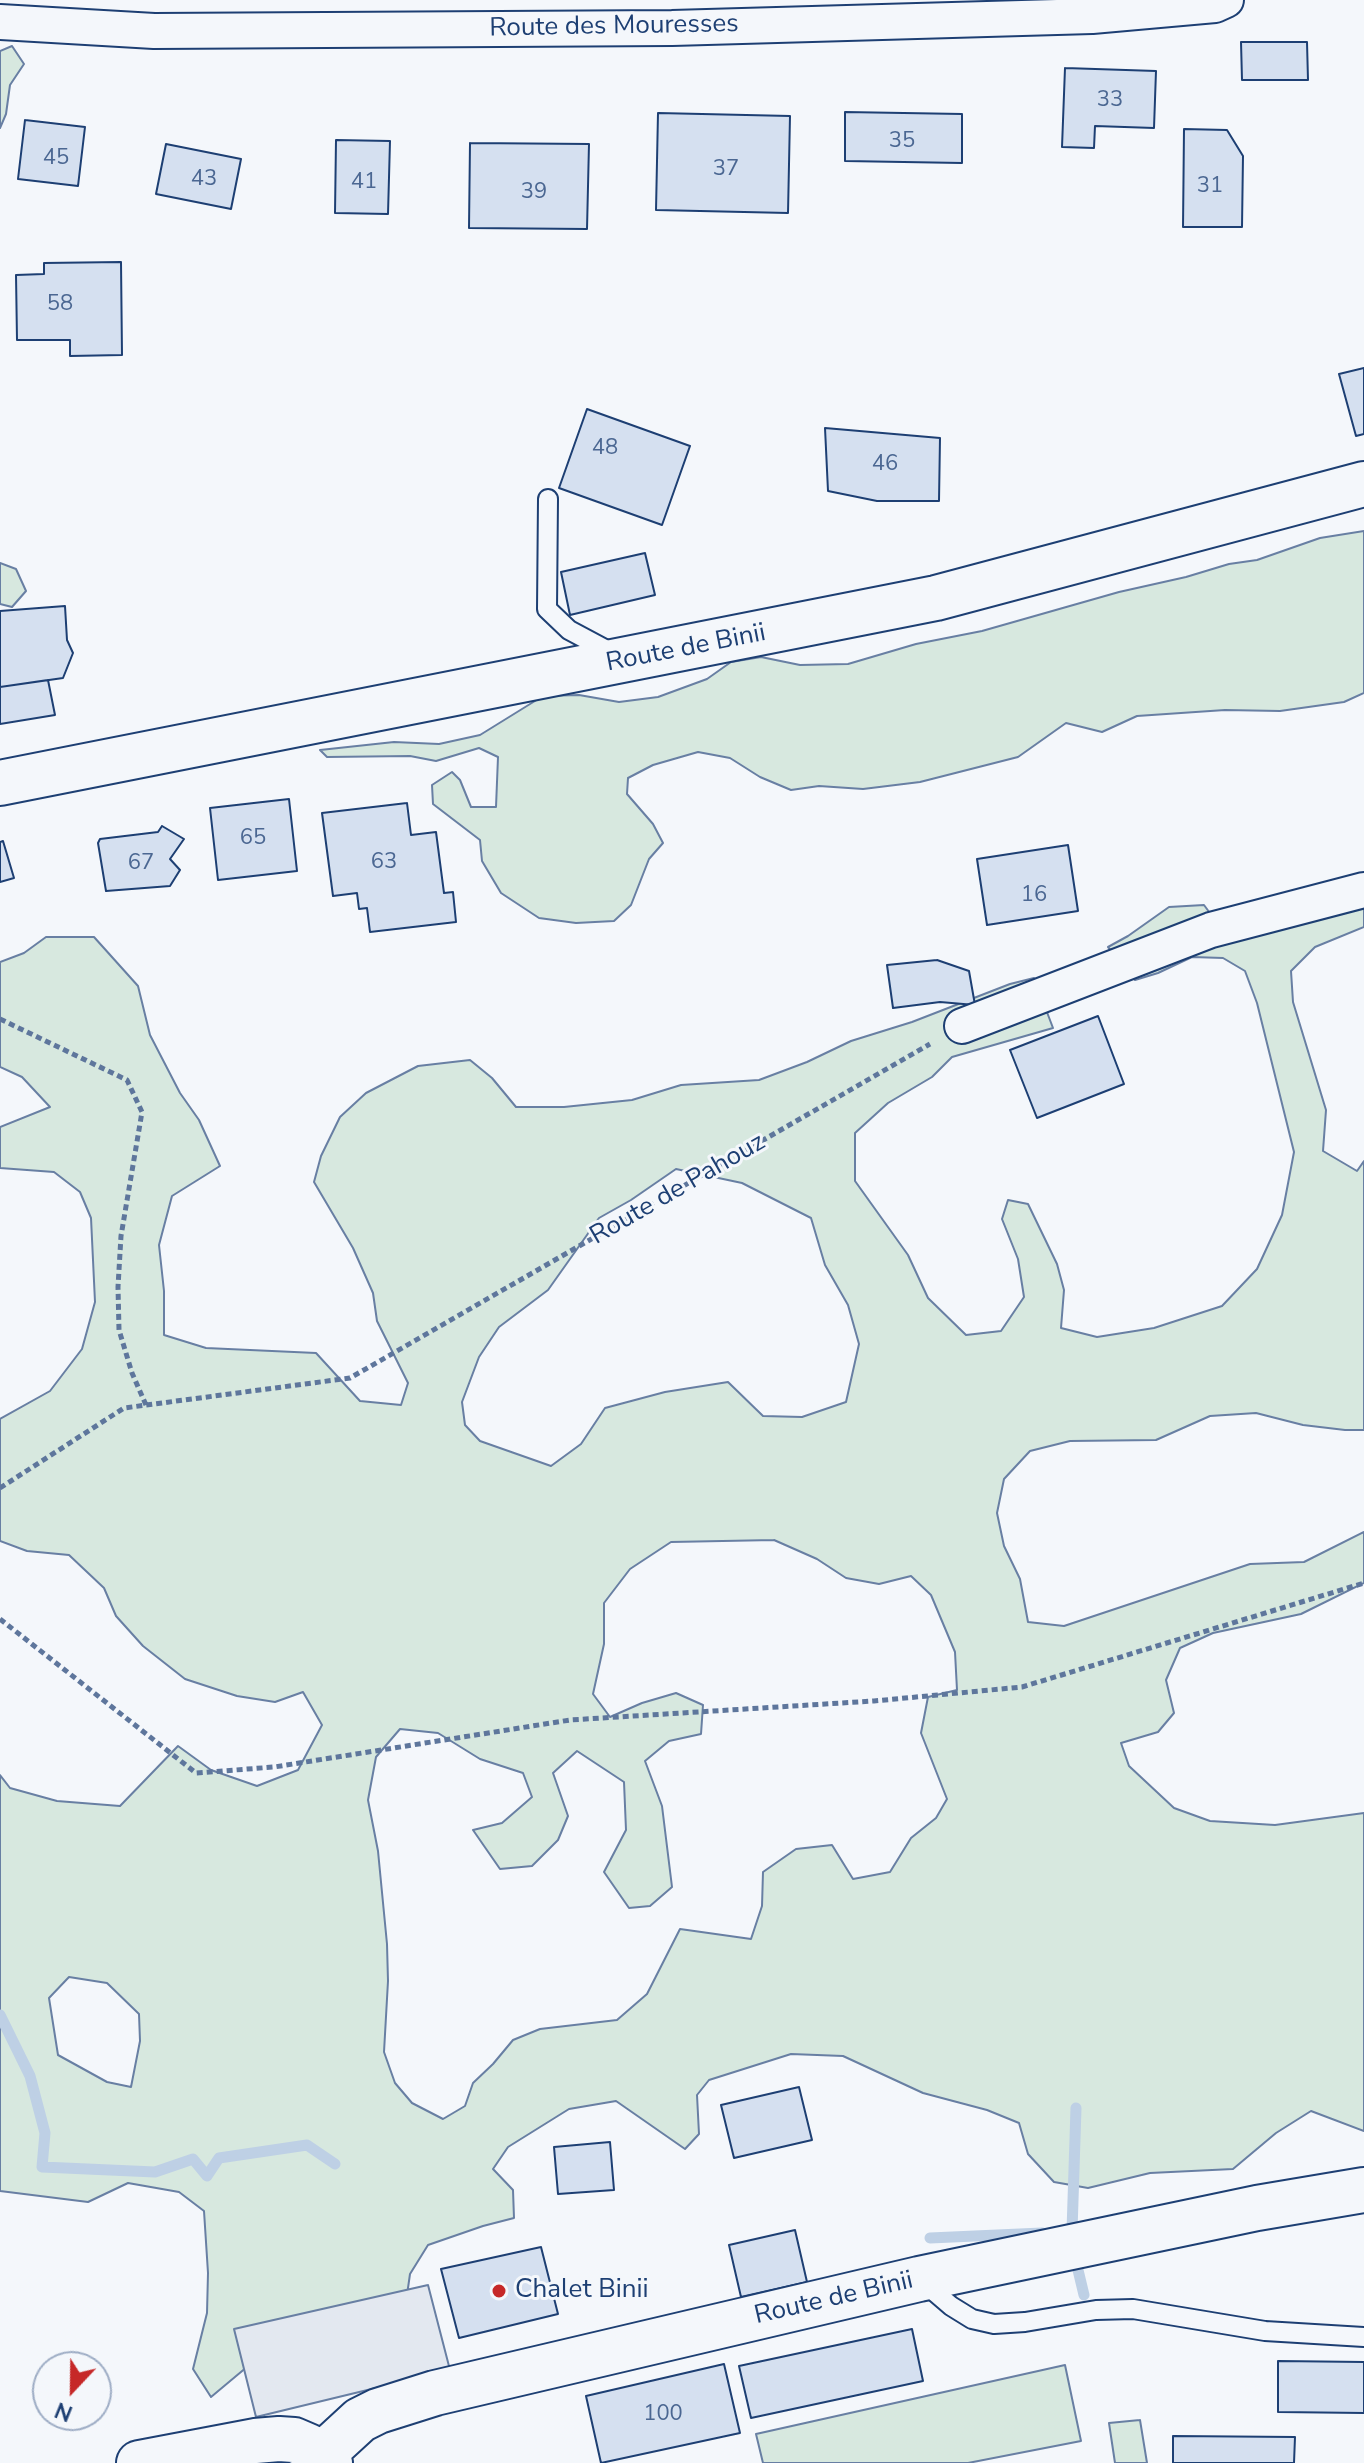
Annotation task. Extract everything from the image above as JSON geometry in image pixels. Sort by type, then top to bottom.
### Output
[{"type":"street","name":"Route des Mouresses","points":[[0,22],[154,31],[672,28],[1092,16],[1215,5],[1226,0]]},
{"type":"street","name":"Route de Binii","points":[[0,783],[936,598],[1364,484]]},
{"type":"street","points":[[962,1026],[1211,930],[1364,890]]},
{"type":"street","name":"Route de Binii","points":[[139,2463],[279,2439],[294,2440],[326,2459],[360,2420],[435,2393],[919,2279],[1257,2208],[1364,2190]]},
{"type":"lane","points":[[548,499],[547,609],[569,630],[627,661]]},
{"type":"lane","points":[[919,2279],[972,2319],[994,2324],[1096,2310],[1133,2309],[1265,2331],[1364,2337]]},
{"type":"path","points":[[0,1019],[127,1080],[142,1112],[121,1236],[118,1301],[119,1330],[146,1405]]},
{"type":"path","name":"Route de Pahouz","points":[[0,1488],[124,1408],[350,1378],[962,1026]]},
{"type":"path","points":[[0,1619],[196,1773],[274,1767],[570,1720],[874,1701],[1022,1687],[1364,1583]]},
{"type":"shaded area","points":[[12,46],[24,64],[10,85],[6,114],[0,128],[0,51]]},
{"type":"shaded area","points":[[1364,531],[1364,693],[1344,702],[1280,711],[1225,710],[1137,716],[1102,732],[1066,723],[1018,757],[920,782],[863,789],[819,786],[791,790],[760,777],[730,758],[698,752],[653,765],[628,778],[627,794],[653,824],[663,843],[649,859],[631,905],[614,921],[576,923],[539,918],[501,893],[482,861],[480,840],[433,804],[432,785],[452,772],[460,780],[471,807],[496,807],[498,757],[479,748],[436,761],[410,756],[327,757],[320,750],[394,742],[439,744],[480,735],[543,696],[579,695],[619,702],[658,697],[707,679],[731,662],[761,657],[800,665],[848,664],[1229,564],[1257,560],[1320,538]]},
{"type":"shaded area","points":[[0,563],[16,569],[26,591],[12,607],[0,604]]},
{"type":"shaded area","points":[[1364,875],[1364,927],[1315,947],[1291,971],[1293,1002],[1326,1110],[1323,1151],[1357,1171],[1364,1161],[1364,1430],[1303,1425],[1256,1413],[1210,1416],[1156,1440],[1070,1441],[1030,1451],[1004,1479],[997,1513],[1004,1546],[1020,1579],[1028,1622],[1064,1626],[1250,1564],[1304,1562],[1364,1532],[1364,1583],[1301,1614],[1213,1633],[1180,1648],[1166,1680],[1174,1713],[1158,1732],[1121,1743],[1129,1766],[1174,1808],[1210,1821],[1275,1825],[1364,1813],[1364,2131],[1311,2111],[1276,2133],[1233,2169],[1150,2173],[1088,2188],[1054,2182],[1028,2154],[1019,2123],[987,2110],[923,2093],[843,2056],[791,2054],[709,2080],[697,2095],[699,2134],[685,2149],[616,2101],[569,2109],[508,2147],[493,2169],[513,2190],[514,2218],[428,2245],[410,2274],[404,2316],[278,2341],[211,2397],[193,2369],[207,2313],[204,2211],[179,2192],[128,2183],[88,2202],[0,2191],[0,1775],[10,1788],[57,1801],[120,1806],[178,1746],[211,1770],[257,1786],[298,1770],[322,1725],[303,1692],[275,1702],[237,1696],[185,1679],[143,1646],[116,1616],[104,1588],[69,1555],[27,1551],[0,1541],[0,1419],[50,1391],[82,1349],[95,1302],[91,1218],[80,1192],[54,1172],[0,1168],[0,1127],[50,1107],[22,1077],[0,1067],[0,962],[24,953],[46,937],[94,937],[138,986],[150,1035],[180,1093],[199,1120],[220,1166],[172,1196],[159,1245],[164,1291],[164,1335],[206,1348],[316,1353],[360,1401],[401,1405],[408,1383],[377,1321],[373,1293],[353,1248],[314,1182],[321,1156],[340,1117],[366,1093],[418,1066],[470,1060],[492,1078],[516,1107],[564,1107],[632,1100],[681,1085],[759,1080],[851,1041],[1034,978],[1053,1028],[952,1057],[932,1077],[888,1103],[855,1133],[855,1181],[908,1255],[928,1298],[966,1335],[1001,1331],[1024,1297],[1018,1259],[1002,1219],[1008,1200],[1028,1204],[1057,1264],[1064,1290],[1061,1328],[1097,1337],[1154,1328],[1222,1306],[1257,1269],[1282,1215],[1294,1152],[1257,1003],[1245,971],[1223,958],[1192,957],[1135,980],[1108,947],[1169,907],[1204,905],[1231,942],[1325,885],[1349,876]],"holes":[[[676,1169],[742,1183],[811,1218],[825,1265],[848,1305],[859,1344],[846,1402],[802,1417],[763,1416],[728,1382],[665,1392],[605,1408],[581,1444],[551,1466],[480,1441],[465,1425],[462,1402],[479,1357],[499,1327],[548,1290],[599,1218]],[[774,1540],[817,1559],[846,1578],[879,1584],[911,1576],[931,1595],[955,1652],[957,1690],[928,1697],[921,1733],[947,1799],[936,1818],[911,1838],[890,1872],[853,1879],[832,1845],[796,1849],[763,1872],[762,1906],[751,1939],[680,1929],[647,1994],[617,2020],[540,2029],[513,2040],[473,2083],[465,2106],[443,2119],[412,2103],[395,2083],[384,2052],[387,1944],[378,1851],[368,1800],[376,1757],[400,1729],[438,1733],[480,1759],[523,1773],[532,1797],[502,1823],[473,1830],[500,1869],[532,1866],[558,1840],[568,1816],[553,1773],[577,1751],[624,1782],[626,1830],[604,1872],[629,1908],[650,1906],[672,1887],[662,1806],[645,1761],[669,1741],[701,1734],[703,1705],[676,1693],[610,1717],[593,1694],[604,1644],[604,1603],[630,1569],[671,1542]],[[69,1977],[107,1983],[139,2014],[140,2041],[131,2087],[107,2082],[58,2055],[49,1998]]]},
{"type":"shaded area","points":[[428,2285],[450,2370],[256,2417],[234,2329]]},
{"type":"shaded area","points":[[1065,2365],[1081,2441],[968,2463],[763,2463],[756,2434]]},
{"type":"shaded area","points":[[1140,2420],[1147,2463],[1115,2463],[1109,2423]]},
{"type":"building","points":[[1241,42],[1307,42],[1308,80],[1242,80]]},
{"type":"building","points":[[1065,68],[1156,71],[1154,128],[1095,126],[1094,148],[1062,147]]},
{"type":"building","points":[[845,112],[962,114],[962,163],[845,161]]},
{"type":"building","points":[[658,113],[790,116],[788,213],[656,210]]},
{"type":"building","points":[[25,120],[85,127],[78,186],[18,179]]},
{"type":"building","points":[[1184,129],[1227,130],[1243,156],[1242,227],[1183,227]]},
{"type":"building","points":[[336,140],[390,141],[388,214],[335,213]]},
{"type":"building","points":[[470,143],[589,144],[587,229],[469,228]]},
{"type":"building","points":[[166,144],[241,159],[231,209],[156,194]]},
{"type":"building","points":[[121,262],[122,355],[70,356],[70,340],[17,340],[16,275],[44,274],[44,263]]},
{"type":"building","points":[[1364,368],[1364,434],[1356,436],[1339,374]]},
{"type":"building","points":[[587,409],[690,446],[662,525],[559,488]]},
{"type":"building","points":[[825,428],[940,438],[939,501],[877,501],[828,491]]},
{"type":"building","points":[[645,553],[655,595],[570,615],[561,572]]},
{"type":"building","points":[[65,606],[67,640],[73,653],[63,678],[0,687],[0,611]]},
{"type":"building","points":[[48,680],[55,715],[0,724],[0,687]]},
{"type":"building","points":[[289,799],[297,871],[218,880],[210,808]]},
{"type":"building","points":[[407,803],[411,835],[436,832],[444,893],[453,892],[456,922],[370,932],[367,908],[359,909],[357,893],[333,896],[322,813]]},
{"type":"building","points":[[162,826],[184,839],[170,859],[180,870],[170,886],[106,891],[98,843],[100,839],[158,832]]},
{"type":"building","points":[[3,841],[14,878],[0,882],[0,842]]},
{"type":"building","points":[[1068,845],[1078,911],[987,925],[977,859]]},
{"type":"building","points":[[937,960],[969,971],[975,1005],[940,1002],[893,1008],[887,965]]},
{"type":"building","points":[[1098,1016],[1124,1084],[1037,1118],[1010,1050]]},
{"type":"building","points":[[799,2087],[812,2140],[734,2158],[721,2105]]},
{"type":"building","points":[[610,2142],[614,2190],[558,2194],[554,2147]]},
{"type":"building","points":[[795,2230],[807,2282],[741,2297],[729,2245]]},
{"type":"building","name":"Chalet Binii","points":[[541,2247],[558,2314],[459,2338],[441,2269]]},
{"type":"building","points":[[912,2329],[923,2381],[751,2418],[739,2366]]},
{"type":"building","points":[[1278,2361],[1364,2362],[1364,2413],[1278,2412]]},
{"type":"building","points":[[724,2364],[740,2433],[601,2463],[586,2396]]},
{"type":"building","points":[[1173,2436],[1295,2437],[1294,2463],[1173,2463]]},
{"type":"waterway","points":[[0,2015],[30,2076],[45,2133],[42,2167],[155,2172],[193,2159],[207,2176],[219,2158],[307,2145],[335,2164]]},
{"type":"waterway","points":[[1063,2232],[1072,2231],[1076,2108]]},
{"type":"waterway","points":[[930,2238],[1042,2233]]},
{"type":"waterway","points":[[1078,2270],[1084,2295]]},
{"type":"place","name":"Chalet Binii","points":[[499,2291]]}]
